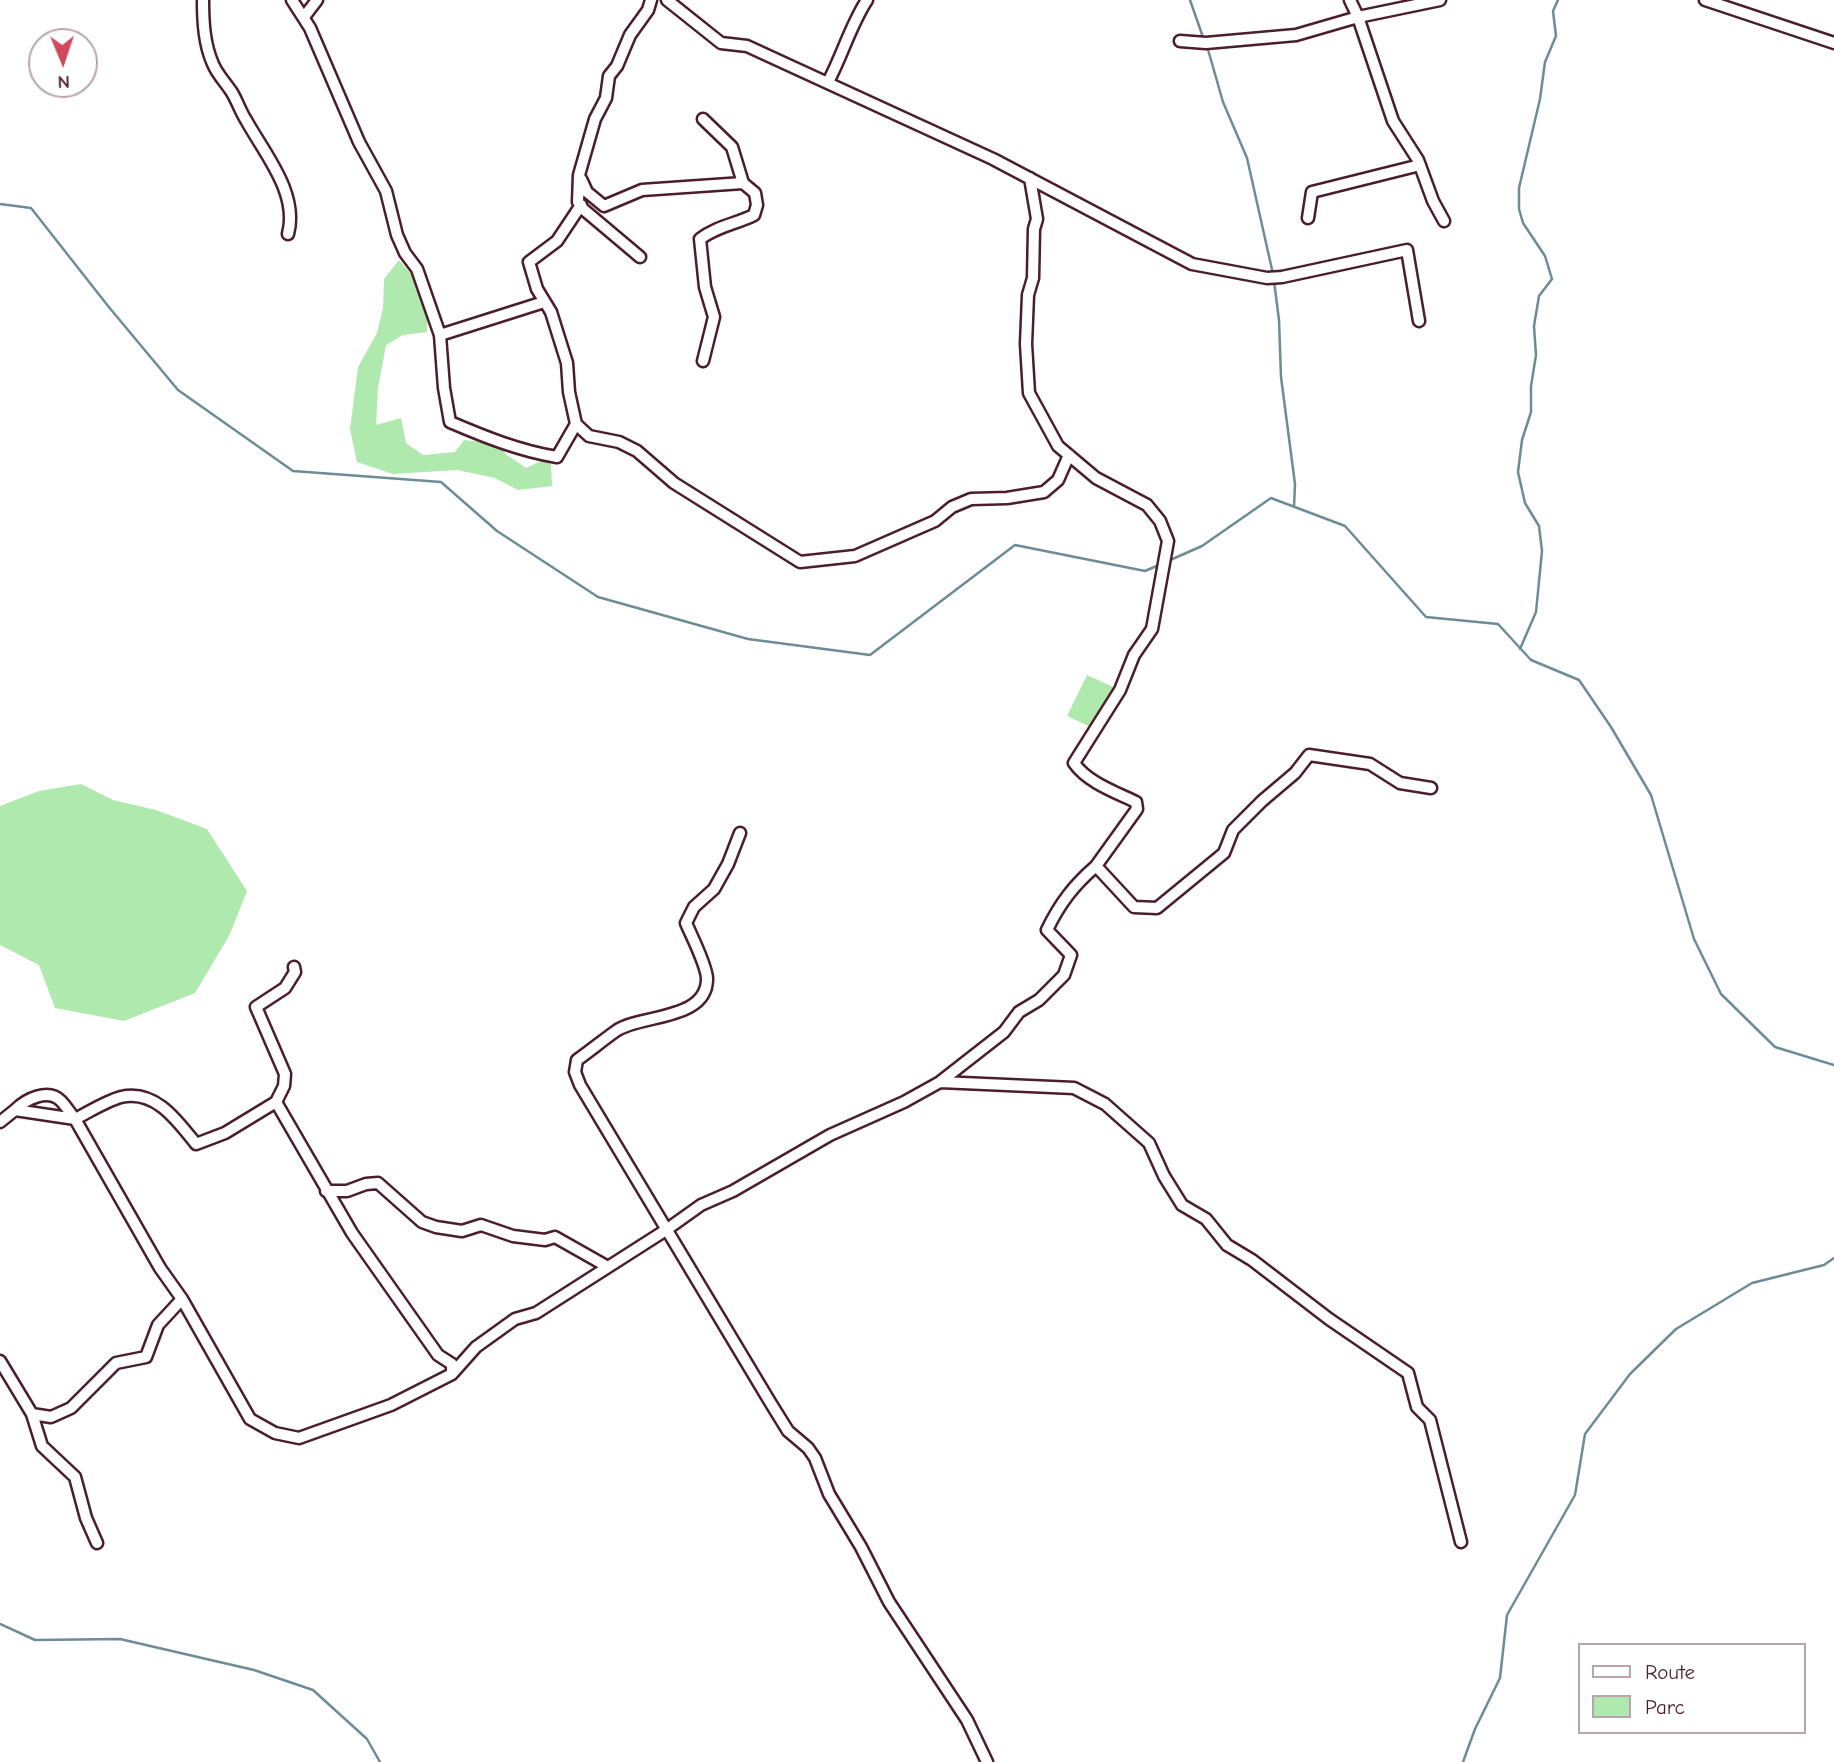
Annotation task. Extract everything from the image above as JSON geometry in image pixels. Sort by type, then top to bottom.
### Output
[{"type":"street","points":[[203,0],[204,34],[213,64],[271,161],[285,193],[291,224],[288,234]]},
{"type":"street","points":[[292,0],[304,17],[359,142],[386,191],[397,235],[405,253],[417,269],[440,335],[450,422],[485,438],[557,457],[576,424]]},
{"type":"street","points":[[304,17],[317,0]]},
{"type":"street","points":[[640,257],[578,202],[579,175],[595,119],[606,98],[609,76],[617,66],[630,35],[648,10],[650,0]]},
{"type":"street","points":[[667,0],[722,43],[747,46],[993,159],[1192,264],[1267,278],[1407,250],[1419,321]]},
{"type":"street","points":[[828,82],[844,51],[853,24],[867,0]]},
{"type":"street","points":[[1350,0],[1393,121],[1420,165],[1433,201],[1444,221]]},
{"type":"street","points":[[1180,41],[1206,43],[1296,35],[1358,17],[1440,0]]},
{"type":"street","points":[[1704,0],[1834,43]]},
{"type":"street","points":[[703,119],[732,147],[743,183],[755,193],[757,205],[754,215],[713,229],[701,239],[705,287],[714,317],[703,360]]},
{"type":"street","points":[[1308,218],[1312,192],[1420,165]]},
{"type":"street","points":[[579,175],[586,192],[604,206],[642,190],[743,183]]},
{"type":"street","points":[[0,1122],[24,1101],[41,1096],[54,1096],[62,1102],[75,1119],[160,1268],[182,1298],[250,1419],[275,1433],[299,1438],[391,1405],[452,1374],[476,1347],[515,1319],[536,1313],[701,1205],[733,1192],[830,1135],[940,1082],[1004,1032],[1019,1012],[1039,1000],[1064,975],[1071,955],[1047,930],[1059,905],[1075,884],[1096,866],[1137,808],[1136,802],[1110,790],[1079,770],[1074,763],[1120,690],[1134,655],[1152,629],[1168,541],[1160,521],[1147,505],[1096,478],[1058,446],[1029,393],[1026,344],[1028,295],[1033,278],[1034,229],[1037,219],[1030,178]]},
{"type":"street","points":[[581,205],[557,241],[529,262],[529,268],[551,312],[567,363],[569,392],[576,424],[589,436],[618,442],[637,450],[674,483],[800,562],[855,556],[935,521],[952,508],[971,499],[1007,498],[1044,492],[1058,480],[1069,455]]},
{"type":"street","points":[[440,335],[544,302]]},
{"type":"street","points":[[1096,866],[1134,907],[1157,908],[1224,853],[1233,830],[1295,773],[1309,755],[1370,764],[1400,783],[1431,788]]},
{"type":"street","points":[[740,833],[728,864],[714,889],[694,907],[686,923],[707,977],[705,990],[695,1005],[617,1030],[577,1060],[575,1072],[579,1085],[788,1431],[808,1448],[815,1458],[829,1494],[861,1547],[889,1602],[967,1720],[987,1762]]},
{"type":"street","points":[[15,1110],[75,1119],[121,1097],[146,1096],[175,1118],[196,1144],[225,1133],[276,1102],[285,1086],[285,1074],[256,1007],[285,988],[295,972],[294,967]]},
{"type":"street","points":[[940,1082],[1074,1088],[1105,1104],[1149,1143],[1164,1176],[1182,1205],[1206,1219],[1227,1245],[1252,1260],[1329,1319],[1408,1373],[1417,1407],[1430,1420],[1461,1542]]},
{"type":"street","points":[[276,1102],[352,1233],[438,1355],[452,1364],[452,1374]]},
{"type":"street","points":[[326,1191],[347,1191],[378,1183],[422,1222],[429,1225],[462,1231],[481,1225],[513,1236],[545,1240],[555,1237],[608,1267]]},
{"type":"street","points":[[32,1414],[51,1417],[71,1408],[116,1363],[146,1357],[158,1325],[182,1298]]},
{"type":"street","points":[[0,1360],[32,1414],[42,1446],[75,1477],[86,1518],[97,1543]]},
{"type":"green space","points":[[399,260],[413,276],[422,293],[427,310],[427,332],[403,335],[386,345],[378,388],[376,425],[401,418],[406,443],[423,455],[455,452],[464,440],[497,444],[526,468],[543,460],[551,464],[552,486],[518,490],[495,478],[457,470],[393,474],[357,462],[350,429],[358,367],[377,333],[383,308],[384,279]]},
{"type":"green space","points":[[1087,675],[1122,691],[1099,731],[1067,716]]},
{"type":"green space","points":[[81,784],[113,800],[156,810],[207,829],[247,891],[229,936],[195,993],[124,1021],[55,1008],[39,965],[0,945],[0,806],[39,791]]},
{"type":"waterway","points":[[1190,0],[1204,40]]},
{"type":"waterway","points":[[1520,649],[1536,612],[1542,551],[1539,526],[1525,503],[1518,472],[1522,440],[1531,412],[1531,386],[1536,355],[1534,326],[1539,296],[1552,279],[1545,256],[1523,223],[1519,209],[1519,188],[1540,99],[1545,62],[1556,36],[1553,11],[1558,0]]},
{"type":"waterway","points":[[1207,46],[1223,102],[1247,158],[1273,274]]},
{"type":"waterway","points":[[0,204],[31,208],[178,390],[293,471],[441,482],[497,531],[598,597],[748,639],[870,655],[1015,545],[1145,571],[1159,565]]},
{"type":"waterway","points":[[1274,281],[1279,320],[1281,377],[1295,484],[1294,507]]},
{"type":"waterway","points":[[1168,561],[1202,546],[1271,498],[1345,526],[1426,617],[1498,624],[1531,660],[1579,680],[1611,727],[1651,795],[1694,939],[1721,994],[1775,1047],[1834,1065]]},
{"type":"waterway","points":[[1463,1762],[1475,1729],[1500,1678],[1507,1615],[1575,1495],[1585,1434],[1630,1374],[1676,1329],[1752,1283],[1824,1265],[1834,1258]]},
{"type":"waterway","points":[[0,1624],[35,1640],[120,1639],[254,1670],[313,1690],[367,1739],[380,1762]]}]
